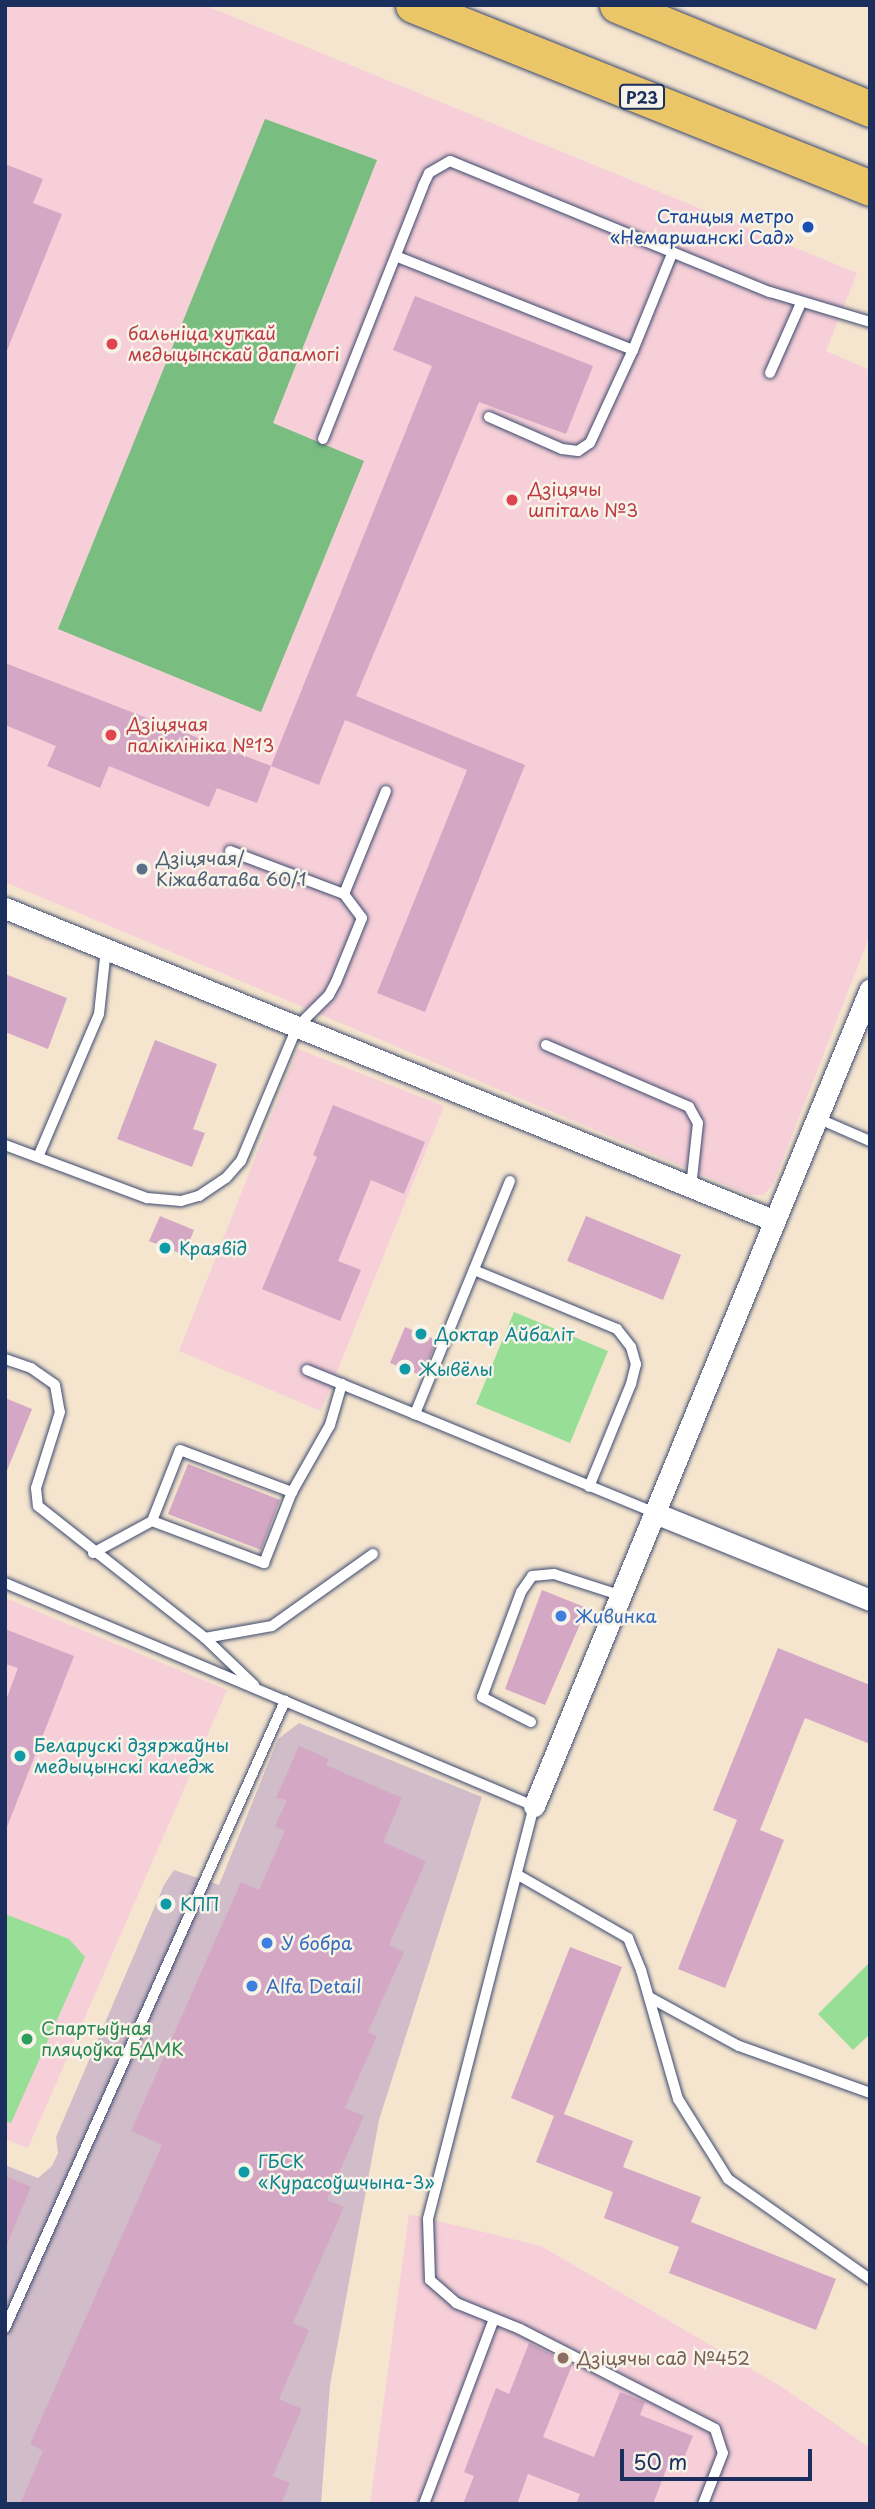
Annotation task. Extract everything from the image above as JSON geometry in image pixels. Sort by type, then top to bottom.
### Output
[{"type":"main road","name":"Р23","points":[[412,5],[870,188]]},
{"type":"main road","points":[[617,5],[870,109]]},
{"type":"street","points":[[5,908],[775,1221]]},
{"type":"street","points":[[534,1806],[870,989]]},
{"type":"street","points":[[655,1513],[870,1600]]},
{"type":"lane","points":[[323,439],[398,257],[429,173],[450,161],[673,254],[801,303],[870,322]]},
{"type":"lane","points":[[489,417],[562,450],[578,451],[590,443],[673,254]]},
{"type":"lane","points":[[398,257],[633,349]]},
{"type":"lane","points":[[770,373],[801,303]]},
{"type":"lane","points":[[344,894],[386,791]]},
{"type":"lane","points":[[5,1145],[147,1198],[181,1201],[199,1196],[226,1178],[241,1161],[297,1027],[329,995],[362,918],[344,894],[230,851]]},
{"type":"lane","points":[[38,1157],[99,1014],[106,949]]},
{"type":"lane","points":[[546,1045],[689,1107],[698,1123],[691,1187]]},
{"type":"lane","points":[[817,1118],[870,1141]]},
{"type":"lane","points":[[415,1414],[510,1181]]},
{"type":"lane","points":[[474,1270],[617,1329],[631,1348],[636,1364],[631,1384],[589,1487]]},
{"type":"lane","points":[[5,1359],[31,1368],[55,1385],[60,1412],[36,1488],[38,1506],[93,1553],[205,1638],[258,1690]]},
{"type":"lane","points":[[307,1370],[655,1513]]},
{"type":"lane","points":[[152,1521],[264,1563],[292,1492],[330,1425],[342,1384]]},
{"type":"lane","points":[[93,1553],[152,1521],[180,1450],[292,1492]]},
{"type":"lane","points":[[205,1638],[272,1626],[373,1554]]},
{"type":"lane","points":[[531,1722],[482,1697],[527,1584],[533,1576],[554,1574],[622,1596]]},
{"type":"lane","points":[[5,1583],[534,1806],[428,2219],[430,2280],[440,2293],[493,2321],[532,2335],[715,2430],[723,2453],[703,2504]]},
{"type":"lane","points":[[5,2328],[285,1701]]},
{"type":"lane","points":[[518,1875],[628,1938],[649,1997],[678,2099],[728,2179],[870,2279]]},
{"type":"lane","points":[[649,1997],[739,2046],[870,2093]]},
{"type":"lane","points":[[424,2504],[493,2321]]},
{"type":"shaded area","name":"Дзіцячы шпіталь №3","points":[[5,5],[204,5],[857,273],[826,351],[870,370],[870,935],[773,1184],[764,1195],[750,1195],[5,882]]},
{"type":"shaded area","points":[[298,1049],[444,1106],[321,1411],[179,1351]]},
{"type":"shaded area","points":[[5,1598],[227,1690],[28,2148],[5,2139]]},
{"type":"shaded area","name":"ГБСК «Курасоўшчына-3»","points":[[299,1723],[482,1797],[379,2120],[330,2385],[321,2504],[5,2504],[5,2165],[38,2178],[52,2166],[58,2153],[56,2137],[164,1885],[174,1870],[219,1885],[278,1739]]},
{"type":"shaded area","name":"Дзіцячы сад №452","points":[[409,2214],[541,2246],[782,2387],[870,2448],[870,2504],[370,2504]]},
{"type":"green space","points":[[265,119],[377,160],[273,423],[364,461],[261,712],[58,629]]},
{"type":"green space","points":[[514,1312],[608,1351],[570,1443],[476,1404]]},
{"type":"green space","name":"Спартыўная пляцоўка БДМК","points":[[5,1914],[69,1939],[85,1957],[11,2123],[5,2121]]},
{"type":"green space","points":[[870,1962],[870,2034],[853,2050],[818,2014]]},
{"type":"building","points":[[5,164],[43,179],[33,203],[62,214],[6,353]]},
{"type":"building","points":[[415,296],[593,366],[566,434],[479,402],[356,696],[525,765],[425,1012],[377,993],[467,770],[345,720],[319,785],[271,766],[432,366],[393,350]]},
{"type":"building","name":"Дзіцячая паліклініка №13","points":[[5,663],[271,766],[257,803],[217,788],[209,807],[109,766],[100,788],[47,766],[56,746],[5,725]]},
{"type":"building","points":[[5,974],[67,998],[48,1049],[5,1032]]},
{"type":"building","points":[[155,1040],[217,1064],[193,1129],[205,1133],[192,1167],[117,1139]]},
{"type":"building","points":[[333,1105],[425,1142],[404,1194],[371,1180],[338,1261],[361,1270],[340,1321],[262,1289],[317,1157],[313,1155]]},
{"type":"building","points":[[160,1216],[194,1230],[184,1255],[149,1241]]},
{"type":"building","points":[[586,1216],[681,1255],[663,1300],[567,1261]]},
{"type":"building","points":[[405,1327],[437,1340],[422,1376],[390,1363]]},
{"type":"building","points":[[5,1398],[32,1409],[6,1473],[5,1473]]},
{"type":"building","points":[[188,1464],[280,1500],[261,1550],[168,1514]]},
{"type":"building","points":[[542,1590],[587,1608],[545,1705],[505,1689]]},
{"type":"building","name":"Беларускі дзяржаўны медыцынскі каледж","points":[[5,1629],[74,1656],[7,1827],[5,1703],[18,1668],[5,1664]]},
{"type":"building","points":[[778,1648],[870,1685],[870,1744],[805,1718],[760,1830],[784,1840],[725,1988],[678,1969],[737,1820],[713,1810]]},
{"type":"building","name":"ГБСК «Курасоўшчына-3»","points":[[299,1746],[329,1759],[326,1765],[402,1798],[383,1842],[426,1861],[389,1945],[404,1952],[368,2032],[377,2036],[345,2108],[364,2116],[327,2200],[344,2207],[293,2323],[309,2330],[279,2399],[302,2409],[273,2476],[290,2483],[281,2504],[20,2504],[43,2451],[30,2444],[162,2145],[131,2131],[241,1882],[259,1890],[285,1831],[275,1826],[287,1800],[276,1798]]},
{"type":"building","points":[[570,1947],[622,1967],[564,2114],[633,2141],[623,2167],[701,2197],[691,2222],[836,2279],[816,2330],[669,2273],[679,2247],[604,2218],[613,2192],[536,2162],[554,2116],[511,2098]]},
{"type":"building","points":[[5,2176],[31,2187],[6,2247],[5,2247]]},
{"type":"building","points":[[529,2343],[572,2365],[543,2437],[594,2457],[620,2392],[645,2402],[640,2415],[693,2436],[684,2458],[672,2454],[653,2504],[576,2504],[580,2494],[528,2474],[517,2504],[463,2504],[474,2476],[464,2472],[496,2388],[509,2394]]},
{"type":"place","name":"Станцыя метро «Немаршанскі Сад»","points":[[808,227]]},
{"type":"place","name":"бальніца хуткай медыцынскай дапамогі","points":[[112,344]]},
{"type":"place","name":"Дзіцячы шпіталь №3","points":[[512,500]]},
{"type":"place","name":"Дзіцячая паліклініка №13","points":[[111,735]]},
{"type":"place","name":"Дзіцячая/ Кіжаватава 60/1","points":[[142,869]]},
{"type":"place","name":"Краявід","points":[[165,1248]]},
{"type":"place","name":"Доктар Айбаліт","points":[[421,1334]]},
{"type":"place","name":"Жывёлы","points":[[405,1369]]},
{"type":"place","name":"Живинка","points":[[561,1616]]},
{"type":"place","name":"Беларускі дзяржаўны медыцынскі каледж","points":[[20,1756]]},
{"type":"place","name":"КПП","points":[[166,1904]]},
{"type":"place","name":"У бобра","points":[[267,1943]]},
{"type":"place","name":"Alfa Detail","points":[[252,1986]]},
{"type":"place","name":"Спартыўная пляцоўка БДМК","points":[[27,2039]]},
{"type":"place","name":"ГБСК «Курасоўшчына-3»","points":[[244,2172]]},
{"type":"place","name":"Дзіцячы сад №452","points":[[563,2358]]}]
